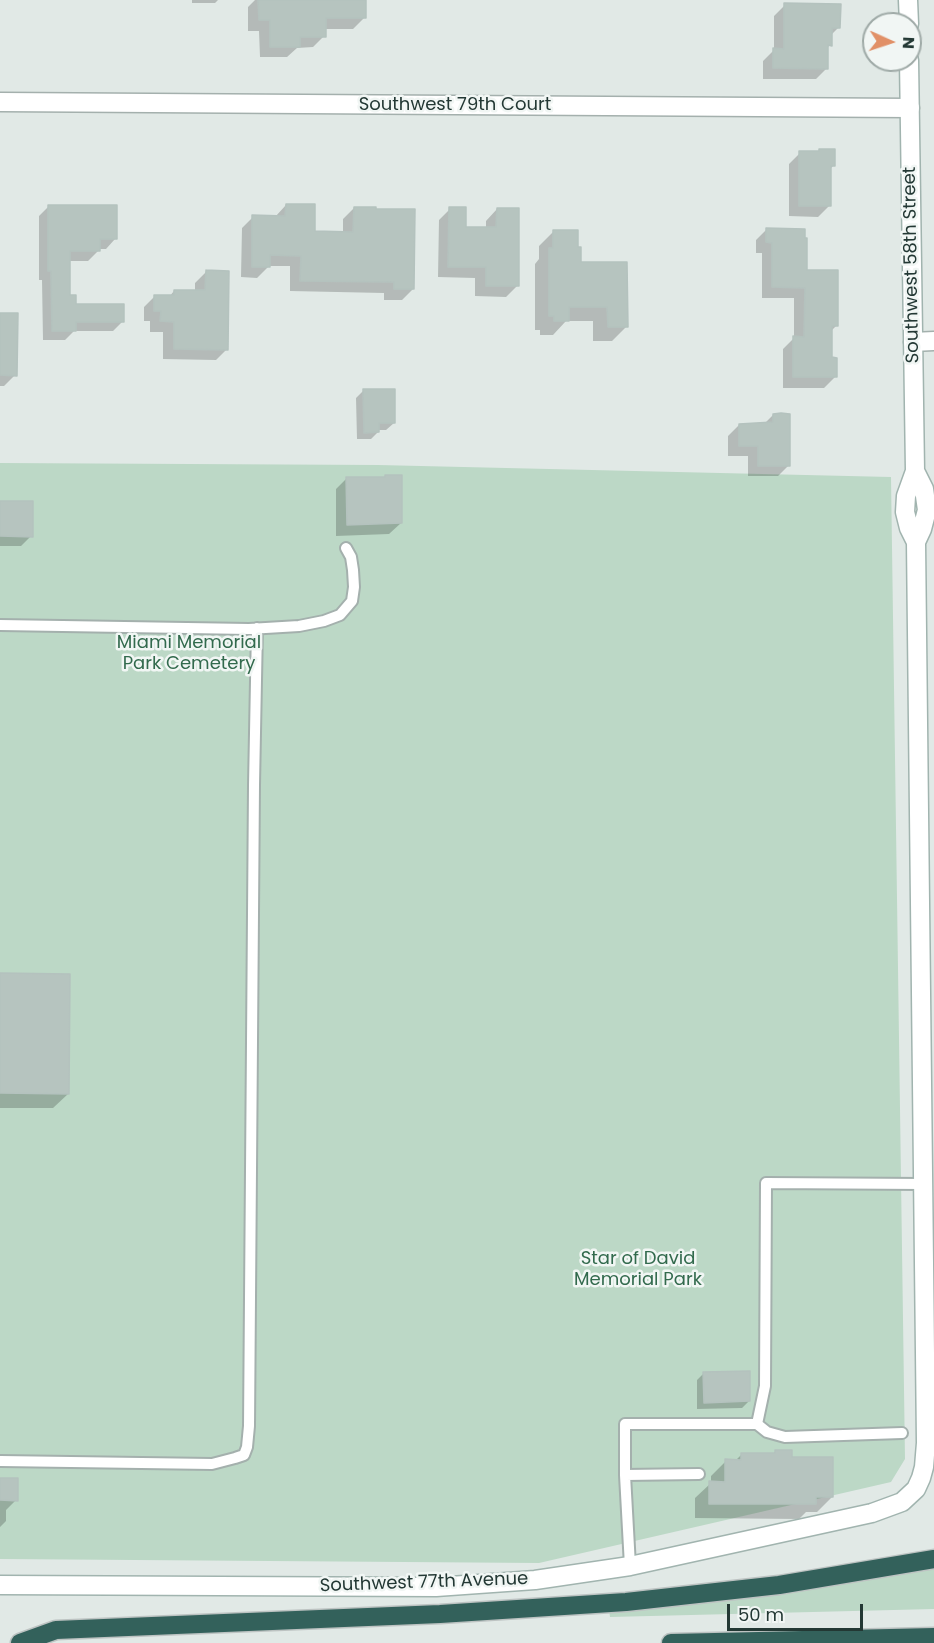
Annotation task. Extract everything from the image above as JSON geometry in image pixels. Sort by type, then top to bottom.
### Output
[{"type":"highway","points":[[20,1643],[56,1630],[440,1614],[626,1602],[779,1585],[934,1559]]},
{"type":"highway","points":[[671,1643],[934,1637]]},
{"type":"street","name":"Southwest 58th Street","points":[[909,72],[915,471],[924,489],[927,510],[916,542],[929,1184],[926,1454],[921,1478],[910,1496]]},
{"type":"street","name":"Southwest 79th Court","points":[[0,102],[910,108]]},
{"type":"street","points":[[913,342],[934,341]]},
{"type":"street","name":"Southwest 77th Avenue","points":[[0,1585],[436,1587],[535,1580],[630,1566],[872,1513],[893,1506],[910,1496]]},
{"type":"lane","points":[[0,625],[257,628],[299,626],[324,621],[340,615],[352,601],[354,587],[351,556],[346,548]]},
{"type":"lane","points":[[0,1461],[212,1464],[244,1455],[247,1447],[257,628]]},
{"type":"lane","points":[[757,1424],[765,1386],[766,1183],[929,1184]]},
{"type":"lane","points":[[630,1566],[625,1424],[757,1424],[767,1432],[785,1437],[902,1433]]},
{"type":"lane","points":[[625,1475],[699,1474]]},
{"type":"green space","points":[[0,463],[378,465],[891,477],[905,1459],[891,1482],[539,1563],[0,1559]]},
{"type":"green space","points":[[934,1569],[934,1609],[610,1617],[609,1610],[846,1583]]},
{"type":"building","points":[[258,0],[366,0],[366,18],[326,18],[326,37],[300,37],[300,47],[270,47],[270,20],[259,20]]},
{"type":"building","points":[[784,3],[841,4],[840,28],[832,28],[832,46],[828,45],[828,69],[773,68],[773,48],[784,49]]},
{"type":"building","points":[[819,149],[835,149],[835,166],[831,166],[831,206],[799,206],[799,151],[819,151]]},
{"type":"building","points":[[286,204],[315,204],[315,231],[353,232],[354,207],[415,209],[414,289],[394,289],[394,282],[300,281],[301,256],[270,255],[270,267],[252,267],[252,215],[285,216]]},
{"type":"building","points":[[48,205],[117,205],[117,239],[100,239],[100,251],[70,251],[70,295],[76,295],[76,304],[124,304],[124,322],[76,322],[76,331],[52,331],[51,271],[48,271]]},
{"type":"building","points":[[449,207],[466,207],[466,227],[496,227],[497,208],[519,208],[519,286],[486,286],[486,267],[448,267]]},
{"type":"building","points":[[766,228],[805,229],[807,270],[838,270],[838,326],[832,326],[832,357],[837,358],[837,377],[793,377],[793,336],[804,337],[805,288],[772,287],[772,243],[766,242]]},
{"type":"building","points":[[553,230],[578,230],[581,262],[627,262],[628,327],[608,327],[607,307],[569,307],[569,321],[554,321],[554,316],[549,316],[549,248],[553,248]]},
{"type":"building","points":[[206,270],[229,271],[228,350],[174,349],[174,322],[160,321],[161,311],[154,311],[154,295],[174,295],[174,290],[205,290]]},
{"type":"building","points":[[0,313],[18,313],[17,376],[0,375]]},
{"type":"building","points":[[363,389],[395,389],[395,423],[379,423],[379,432],[364,433]]},
{"type":"building","points":[[773,414],[790,414],[790,466],[758,466],[758,446],[739,446],[739,424],[773,422]]},
{"type":"building","points":[[385,475],[402,475],[402,523],[347,525],[346,477],[385,477]]},
{"type":"building","points":[[0,501],[33,501],[33,537],[0,536]]},
{"type":"building","points":[[0,973],[70,974],[69,1094],[0,1093]]},
{"type":"building","points":[[750,1371],[750,1401],[704,1403],[703,1372]]},
{"type":"building","points":[[775,1450],[792,1450],[792,1457],[833,1457],[833,1497],[816,1497],[816,1504],[709,1504],[709,1481],[725,1482],[725,1459],[741,1460],[741,1453],[775,1453]]},
{"type":"building","points":[[0,1478],[18,1478],[18,1501],[0,1500]]},
{"type":"park label","name":"Miami Memorial Park Cemetery","points":[[189,653]]},
{"type":"park label","name":"Star of David Memorial Park","points":[[638,1269]]}]
